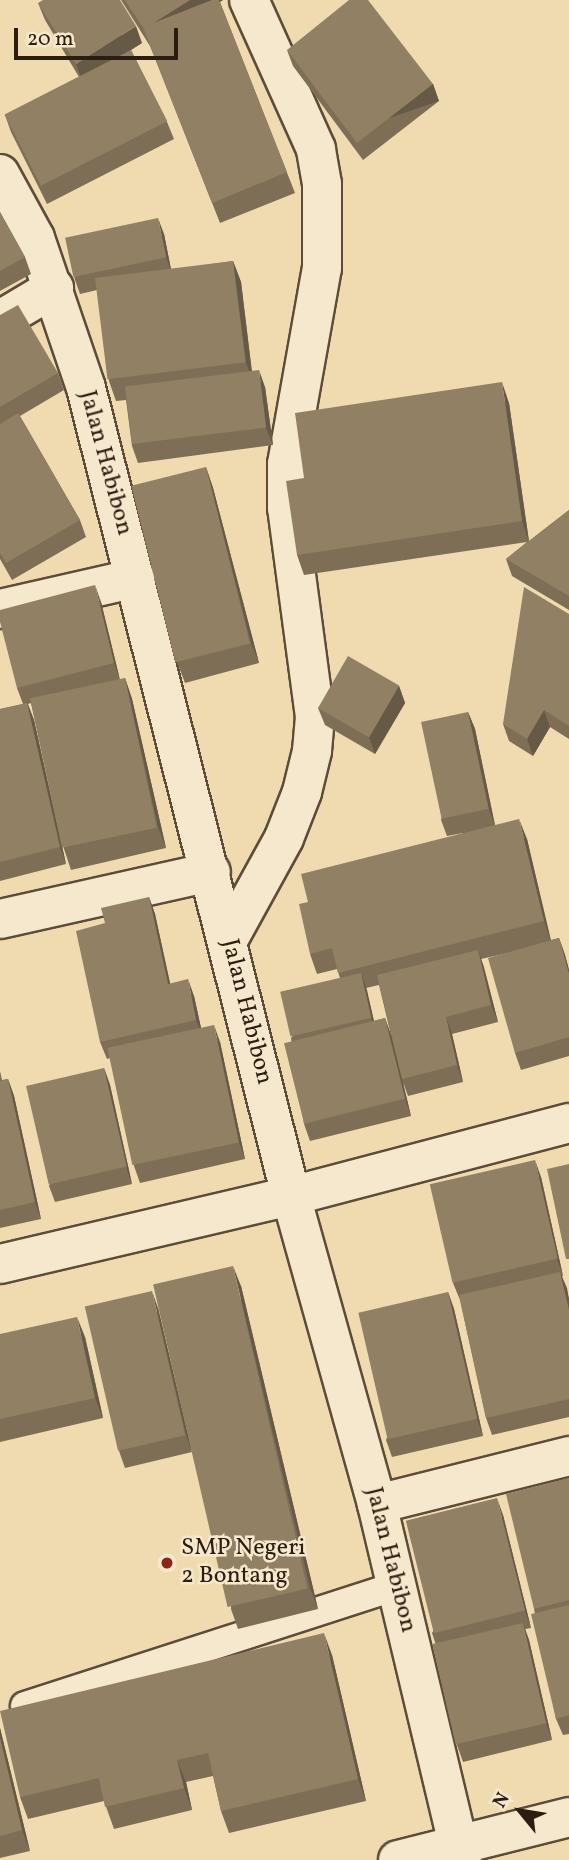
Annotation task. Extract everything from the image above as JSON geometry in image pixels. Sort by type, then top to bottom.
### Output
[{"type":"street","points":[[228,940],[284,838],[302,792],[312,751],[315,717],[286,508],[287,464],[322,268],[322,184],[316,149],[248,0]]},
{"type":"street","name":"Jalan Habibon","points":[[0,174],[35,238],[86,388],[211,872],[291,1196],[377,1504],[460,1852]]},
{"type":"street","points":[[0,320],[54,288]]},
{"type":"street","points":[[0,610],[136,578]]},
{"type":"street","points":[[0,919],[211,872]]},
{"type":"street","points":[[0,1264],[291,1196],[569,1123]]},
{"type":"street","points":[[377,1504],[569,1456]]},
{"type":"street","points":[[398,1860],[460,1852],[569,1817]]},
{"type":"lane","points":[[25,1706],[397,1586]]},
{"type":"building","points":[[43,0],[120,0],[136,26],[76,64],[38,3]]},
{"type":"building","points":[[125,0],[190,0],[143,27],[144,29]]},
{"type":"building","points":[[212,0],[219,0],[287,172],[212,203],[143,27]]},
{"type":"building","points":[[349,0],[368,0],[433,84],[357,143],[287,50]]},
{"type":"building","points":[[131,50],[167,121],[41,186],[4,114]]},
{"type":"building","points":[[0,212],[25,257],[0,271]]},
{"type":"building","points":[[158,218],[166,257],[73,277],[65,238]]},
{"type":"building","points":[[233,261],[245,362],[107,379],[95,278]]},
{"type":"building","points":[[18,305],[58,373],[0,407],[0,315]]},
{"type":"building","points":[[259,370],[266,428],[132,444],[125,386]]},
{"type":"building","points":[[502,382],[522,521],[297,555],[286,481],[304,478],[295,413]]},
{"type":"building","points":[[18,413],[80,520],[6,563],[0,553],[0,424]]},
{"type":"building","points":[[206,467],[250,644],[175,662],[131,486]]},
{"type":"building","points":[[569,510],[569,596],[506,559]]},
{"type":"building","points":[[95,585],[114,663],[17,688],[0,622],[0,610]]},
{"type":"building","points":[[524,587],[569,614],[569,726],[544,710],[527,739],[503,724]]},
{"type":"building","points":[[348,656],[399,686],[369,737],[318,708]]},
{"type":"building","points":[[125,678],[157,828],[62,848],[30,698]]},
{"type":"building","points":[[27,703],[60,847],[0,862],[0,709]]},
{"type":"building","points":[[468,712],[489,809],[442,819],[421,722]]},
{"type":"building","points":[[519,819],[544,921],[338,973],[332,948],[310,954],[299,904],[308,902],[301,874]]},
{"type":"building","points":[[149,897],[168,984],[188,979],[196,1020],[100,1042],[76,931],[105,923],[101,908]]},
{"type":"building","points":[[559,938],[569,974],[569,1037],[515,1053],[488,958]]},
{"type":"building","points":[[478,950],[491,1005],[446,1017],[457,1065],[402,1079],[377,975]]},
{"type":"building","points":[[361,973],[371,1018],[290,1036],[280,992]]},
{"type":"building","points":[[385,1018],[405,1099],[304,1124],[284,1043]]},
{"type":"building","points":[[214,1025],[239,1142],[132,1165],[107,1048]]},
{"type":"building","points":[[104,1068],[127,1166],[49,1184],[26,1086]]},
{"type":"building","points":[[8,1079],[35,1202],[0,1210],[0,1081]]},
{"type":"building","points":[[535,1160],[558,1258],[452,1283],[430,1184]]},
{"type":"building","points":[[569,1164],[569,1259],[566,1259],[547,1169]]},
{"type":"building","points":[[233,1266],[307,1589],[228,1607],[153,1284]]},
{"type":"building","points":[[560,1272],[569,1310],[569,1399],[486,1418],[459,1295]]},
{"type":"building","points":[[152,1291],[185,1435],[118,1451],[85,1307]]},
{"type":"building","points":[[448,1292],[477,1419],[388,1439],[358,1313]]},
{"type":"building","points":[[77,1317],[95,1398],[0,1419],[0,1334]]},
{"type":"building","points":[[569,1478],[569,1600],[534,1609],[506,1494]]},
{"type":"building","points":[[497,1498],[525,1611],[434,1633],[406,1521]]},
{"type":"building","points":[[569,1605],[569,1715],[556,1719],[531,1614]]},
{"type":"building","points":[[523,1623],[546,1723],[456,1744],[432,1644]]},
{"type":"building","points":[[324,1633],[358,1779],[221,1811],[208,1753],[177,1760],[184,1788],[105,1807],[99,1778],[20,1797],[0,1711]]},
{"type":"building","points":[[0,1738],[22,1830],[0,1836]]},
{"type":"place","name":"SMP Negeri 2 Bontang","points":[[167,1563]]}]
